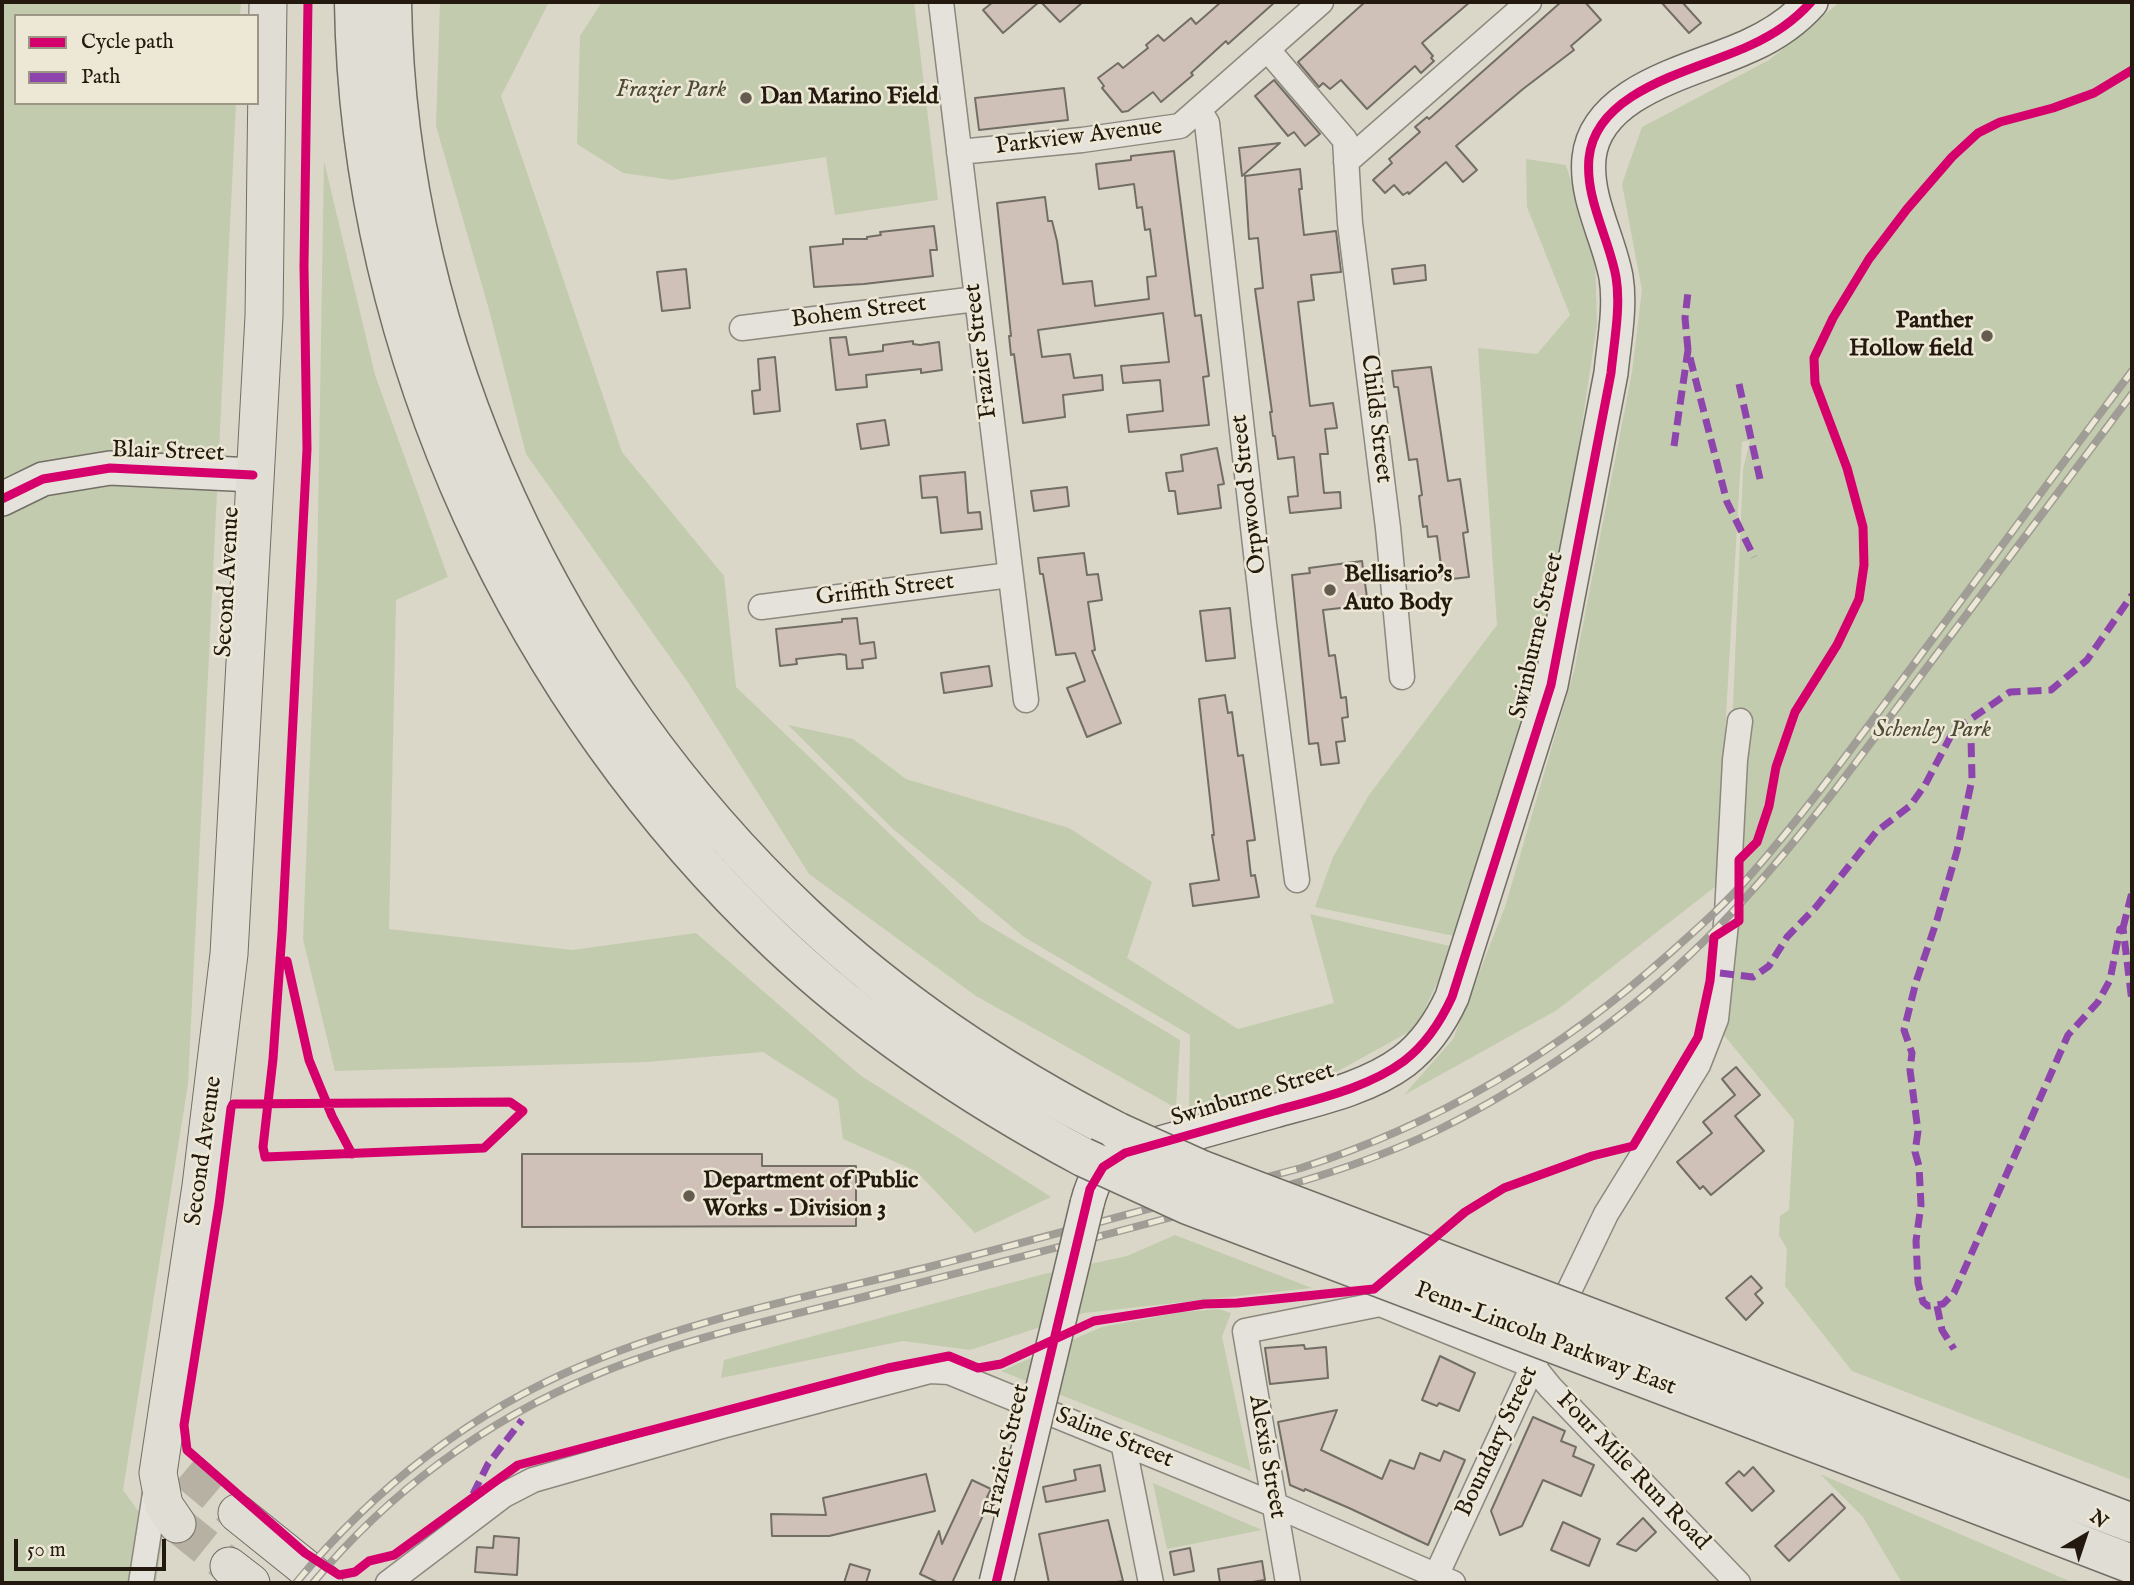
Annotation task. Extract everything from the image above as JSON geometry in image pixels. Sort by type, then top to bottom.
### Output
[{"type":"highway","name":"Penn-Lincoln Parkway East","points":[[354,2],[357,72],[381,235],[407,341],[438,433],[464,497],[513,596],[568,692],[632,782],[666,824],[702,866],[779,944],[863,1016],[941,1073],[999,1111],[1083,1157],[1188,1205],[2132,1564]]},
{"type":"highway","name":"Penn-Lincoln Parkway East","points":[[392,2],[395,69],[408,175],[430,280],[478,432],[522,530],[572,626],[662,759],[749,860],[815,926],[886,986],[973,1049],[1068,1106],[1118,1132],[1214,1174],[2132,1523]]},
{"type":"main road","name":"Second Avenue","points":[[175,1491],[164,1426],[201,1186],[229,954],[253,475],[264,316],[268,2]]},
{"type":"main road","points":[[237,1550],[288,1583]]},
{"type":"main road","points":[[237,1550],[324,1583]]},
{"type":"street","name":"Frazier Street","points":[[941,2],[1026,700]]},
{"type":"street","name":"Parkview Avenue","points":[[959,152],[1082,140],[1180,126],[1321,2]]},
{"type":"street","points":[[1346,162],[1529,2]]},
{"type":"street","name":"Swinburne Street","points":[[1087,1204],[1095,1177],[1113,1159],[1125,1153],[1306,1102],[1362,1083],[1402,1062],[1416,1051],[1445,1011],[1452,997],[1551,685],[1611,373],[1616,324],[1616,278],[1589,182],[1589,156],[1598,131],[1616,108],[1639,90],[1752,45],[1801,13],[1811,2]]},
{"type":"street","name":"Childs Street","points":[[1267,49],[1345,140],[1350,223],[1388,528],[1402,677]]},
{"type":"street","name":"Orpwood Street","points":[[1199,110],[1207,124],[1264,624],[1297,880]]},
{"type":"street","name":"Bohem Street","points":[[742,328],[976,299]]},
{"type":"street","name":"Blair Street","points":[[2,499],[43,479],[110,468],[253,475]]},
{"type":"street","name":"Griffith Street","points":[[761,607],[1010,575]]},
{"type":"street","name":"Boundary Street","points":[[1445,1579],[1533,1366],[1606,1214],[1698,1065],[1716,1018],[1727,914],[1735,760],[1740,721]]},
{"type":"street","name":"Frazier Street","points":[[996,1583],[1087,1204]]},
{"type":"street","name":"Four Mile Run Road","points":[[1245,1331],[1380,1304],[1533,1366],[1738,1583]]},
{"type":"street","name":"Alexis Street","points":[[1245,1331],[1288,1583]]},
{"type":"street","name":"Saline Street","points":[[388,1583],[504,1495],[533,1480],[930,1371],[949,1372],[1275,1505],[1445,1579]]},
{"type":"street","points":[[1123,1443],[1151,1583]]},
{"type":"street","name":"Second Avenue","points":[[141,1583],[175,1491]]},
{"type":"green space","points":[[2,2],[241,2],[240,14],[14,14],[14,105],[236,105],[188,1084],[123,1490],[162,1544],[156,1583],[2,1583]]},
{"type":"green space","points":[[440,2],[549,2],[501,96],[622,452],[724,576],[736,687],[981,921],[1180,1040],[1176,1108],[976,996],[809,874],[689,684],[526,454],[488,306],[436,126]]},
{"type":"green space","name":"Dan Marino Field","points":[[602,2],[914,2],[938,200],[835,215],[826,157],[672,180],[623,173],[577,144],[580,36]]},
{"type":"green space","name":"Schenley Park","points":[[1840,2],[2132,2],[2132,1480],[1852,1371],[1785,1286],[1787,1249],[1779,1235],[1780,1216],[1789,1210],[1794,1120],[1723,1034],[1738,933],[1732,729],[1743,470],[1750,440],[1742,442],[1716,886],[1557,1010],[1404,1095],[1453,1039],[1505,907],[1574,671],[1632,372],[1642,290],[1622,184],[1642,127],[1769,60]]},
{"type":"green space","points":[[1526,159],[1566,165],[1595,257],[1597,324],[1555,605],[1504,784],[1454,936],[1315,907],[1333,857],[1369,795],[1497,625],[1478,348],[1537,354],[1570,315],[1527,207]]},
{"type":"green space","points":[[324,161],[375,375],[448,577],[396,600],[389,929],[572,950],[696,933],[860,1075],[1051,1197],[975,1233],[916,1171],[843,1139],[838,1100],[763,1052],[647,1062],[335,1071],[303,939],[317,577]]},
{"type":"green space","points":[[788,725],[853,739],[906,779],[1069,828],[1152,882],[1127,958],[1238,1029],[1334,1003],[1310,914],[1454,947],[1416,1028],[1329,1076],[1189,1117],[1190,1035],[1024,937],[893,829]]},
{"type":"green space","points":[[1175,1235],[1312,1288],[1084,1313],[970,1350],[903,1341],[721,1378],[724,1360],[1044,1274],[1127,1256]]},
{"type":"green space","points":[[1219,1309],[1231,1313],[1222,1337],[1251,1471],[1001,1371],[1102,1327],[1182,1312]]},
{"type":"green space","points":[[1820,1474],[2074,1583],[1902,1583],[1863,1517]]},
{"type":"green space","points":[[1153,1483],[1262,1530],[1167,1549]]},
{"type":"building","points":[[993,2],[1039,2],[1003,33],[983,10]]},
{"type":"building","points":[[1041,2],[1083,2],[1060,22]]},
{"type":"building","points":[[1221,2],[1275,2],[1228,44],[1226,41],[1191,73],[1193,75],[1161,102],[1153,92],[1128,111],[1122,112],[1102,88],[1104,86],[1098,78],[1118,63],[1123,68],[1148,48],[1146,45],[1158,35],[1164,41],[1191,18],[1196,24]]},
{"type":"building","points":[[1365,2],[1470,2],[1422,43],[1434,61],[1421,73],[1415,66],[1367,109],[1341,80],[1330,89],[1323,83],[1319,87],[1298,62]]},
{"type":"building","points":[[1561,2],[1585,2],[1601,20],[1571,46],[1574,50],[1456,146],[1477,170],[1463,182],[1446,162],[1409,194],[1408,192],[1403,195],[1394,185],[1385,193],[1373,180],[1392,163],[1389,159],[1420,132],[1415,127],[1427,117],[1429,119]]},
{"type":"building","points":[[1661,2],[1682,2],[1701,23],[1689,33]]},
{"type":"building","points":[[1274,80],[1320,134],[1305,146],[1294,132],[1288,136],[1255,96]]},
{"type":"building","points":[[1064,88],[1068,120],[979,130],[975,98]]},
{"type":"building","points":[[1280,143],[1242,176],[1239,148]]},
{"type":"building","points":[[1174,151],[1195,316],[1201,315],[1209,376],[1203,377],[1209,425],[1129,432],[1127,415],[1163,411],[1160,380],[1123,383],[1121,366],[1169,362],[1163,313],[1038,330],[1042,357],[1070,354],[1074,378],[1102,375],[1103,390],[1063,395],[1065,417],[1023,423],[1014,354],[1011,355],[997,203],[1045,197],[1048,221],[1052,221],[1057,241],[1063,284],[1092,281],[1095,306],[1149,299],[1147,277],[1156,276],[1150,229],[1145,230],[1142,207],[1137,208],[1134,184],[1099,189],[1096,164],[1131,160],[1131,156]]},
{"type":"building","points":[[1300,169],[1302,189],[1299,189],[1304,235],[1336,231],[1341,272],[1311,275],[1314,300],[1298,302],[1310,406],[1333,403],[1337,428],[1325,429],[1328,454],[1320,454],[1324,493],[1340,492],[1341,508],[1290,513],[1288,497],[1298,496],[1294,457],[1278,459],[1273,436],[1255,289],[1263,288],[1258,238],[1249,239],[1245,176]]},
{"type":"building","points":[[934,226],[937,250],[930,250],[933,276],[814,287],[810,247],[843,244],[843,239],[867,239],[881,235],[880,232]]},
{"type":"building","points":[[1425,265],[1426,280],[1394,284],[1392,269]]},
{"type":"building","points":[[686,269],[690,308],[662,311],[657,272]]},
{"type":"building","points":[[846,337],[849,355],[883,351],[883,345],[913,341],[913,344],[920,345],[939,342],[942,370],[921,373],[921,369],[866,375],[867,387],[836,390],[830,338]]},
{"type":"building","points":[[775,357],[780,411],[754,414],[752,391],[760,390],[758,359]]},
{"type":"building","points":[[1431,367],[1448,481],[1460,479],[1468,532],[1463,533],[1469,577],[1443,580],[1437,536],[1428,537],[1427,526],[1423,527],[1417,459],[1409,460],[1398,387],[1394,387],[1392,371]]},
{"type":"building","points":[[885,420],[889,445],[861,449],[857,424]]},
{"type":"building","points":[[1217,448],[1224,484],[1218,485],[1221,508],[1178,514],[1175,491],[1169,491],[1166,473],[1183,471],[1181,455]]},
{"type":"building","points":[[965,472],[968,513],[980,512],[982,529],[941,533],[937,497],[922,498],[920,476]]},
{"type":"building","points":[[1067,487],[1069,506],[1034,511],[1031,491]]},
{"type":"building","points":[[1084,553],[1087,575],[1098,574],[1102,600],[1088,602],[1095,650],[1092,651],[1121,723],[1087,737],[1067,688],[1085,681],[1075,653],[1056,655],[1038,558]]},
{"type":"building","points":[[1362,561],[1368,605],[1323,610],[1329,656],[1335,655],[1341,698],[1346,697],[1348,717],[1342,718],[1345,741],[1336,742],[1339,763],[1321,765],[1318,743],[1309,744],[1292,575],[1310,573],[1309,568]]},
{"type":"building","points":[[1230,608],[1235,658],[1206,661],[1200,611]]},
{"type":"building","points":[[857,618],[860,644],[874,642],[876,658],[862,660],[863,668],[847,669],[846,655],[840,654],[796,659],[797,664],[780,666],[776,629]]},
{"type":"building","points":[[989,666],[992,686],[944,693],[941,673]]},
{"type":"building","points":[[1225,695],[1228,713],[1232,712],[1238,756],[1243,755],[1255,840],[1247,841],[1251,876],[1255,875],[1259,897],[1193,906],[1190,884],[1219,880],[1199,699]]},
{"type":"building","points":[[1736,1067],[1760,1095],[1735,1116],[1764,1151],[1711,1195],[1703,1186],[1700,1189],[1677,1162],[1712,1133],[1703,1122],[1735,1095],[1722,1079]]},
{"type":"building","name":"Department of Public Works - Division 3","points":[[522,1154],[762,1154],[762,1166],[856,1166],[856,1226],[522,1227]]},
{"type":"building","points":[[1751,1276],[1762,1288],[1755,1294],[1763,1303],[1746,1320],[1726,1298]]},
{"type":"building","points":[[1304,1345],[1305,1349],[1326,1347],[1328,1378],[1270,1384],[1265,1348]]},
{"type":"building","points":[[1440,1356],[1475,1373],[1459,1411],[1422,1400]]},
{"type":"building","points":[[1337,1410],[1321,1450],[1382,1479],[1390,1460],[1414,1469],[1420,1453],[1440,1461],[1444,1451],[1465,1460],[1428,1545],[1349,1508],[1290,1485],[1278,1422]]},
{"type":"building","points":[[1533,1417],[1565,1431],[1561,1441],[1576,1447],[1573,1456],[1594,1465],[1581,1496],[1543,1480],[1522,1526],[1500,1535],[1491,1511]]},
{"type":"building","points":[[1100,1465],[1105,1491],[1046,1502],[1043,1487],[1076,1480],[1074,1470]]},
{"type":"building","points":[[1753,1467],[1774,1491],[1752,1511],[1726,1483],[1739,1471],[1744,1476]]},
{"type":"building","points":[[926,1474],[935,1511],[829,1536],[772,1536],[771,1514],[826,1515],[823,1498]]},
{"type":"building","points":[[972,1480],[991,1489],[987,1497],[991,1498],[952,1583],[939,1583],[920,1574],[939,1531],[942,1544]]},
{"type":"building","points":[[1832,1494],[1845,1508],[1789,1561],[1775,1546]]},
{"type":"building","points":[[1643,1518],[1656,1532],[1636,1551],[1617,1544]]},
{"type":"building","points":[[1108,1520],[1123,1581],[1049,1583],[1039,1534]]},
{"type":"building","points":[[1563,1522],[1600,1539],[1589,1566],[1551,1550]]},
{"type":"building","points":[[494,1536],[519,1538],[517,1575],[475,1572],[477,1547],[493,1548]]},
{"type":"building","points":[[1190,1548],[1194,1571],[1174,1575],[1170,1552]]},
{"type":"building","points":[[1262,1561],[1265,1580],[1220,1583],[1218,1569]]},
{"type":"building","points":[[850,1564],[870,1570],[866,1583],[844,1583]]},
{"type":"tunnel","points":[[186,1470],[237,1513]]},
{"type":"tunnel","points":[[177,1524],[229,1566]]},
{"type":"railway","points":[[296,1583],[358,1515],[428,1456],[504,1405],[586,1364],[713,1320],[976,1255],[1301,1168],[1353,1150],[1451,1106],[1542,1052],[1629,989],[1729,899],[1747,879],[1834,771],[2132,371]]},
{"type":"railway","points":[[313,1583],[373,1519],[440,1463],[514,1415],[593,1376],[732,1330],[1075,1243],[1319,1176],[1380,1155],[1440,1129],[1479,1109],[1554,1063],[1625,1011],[1692,953],[1778,861],[1855,764],[2132,394]]},
{"type":"marked path","points":[[1688,292],[1685,318],[1688,350]]},
{"type":"marked path","points":[[1674,446],[1688,350],[1727,502],[1754,557]]},
{"type":"marked path","points":[[1739,384],[1760,479]]},
{"type":"marked path","points":[[1720,973],[1753,977],[1769,966],[1787,937],[1816,907],[1877,831],[1910,806],[1925,785],[1955,728],[2010,692],[2051,690],[2087,660],[2132,595]]},
{"type":"marked path","points":[[1962,725],[1971,738],[1972,779],[1957,851],[1916,982],[1904,1030],[1912,1053],[1910,1070],[1918,1131],[1915,1152],[1919,1166],[1921,1205],[1916,1241],[1918,1283],[1923,1302],[1928,1306],[1943,1304],[1954,1293],[2068,1035],[2098,1002],[2110,980],[2120,929],[2123,928],[2132,1002]]},
{"type":"marked path","points":[[2123,928],[2132,892]]},
{"type":"marked path","points":[[1937,1306],[1942,1330],[1954,1349]]},
{"type":"marked path","points":[[473,1494],[488,1464],[522,1420]]},
{"type":"cycle path","points":[[308,2],[304,266],[307,449],[282,933],[273,1059],[263,1147],[265,1157],[484,1148],[523,1111],[510,1102],[233,1104],[231,1108],[219,1204],[184,1425],[187,1450],[305,1553],[339,1575],[355,1572],[369,1561],[394,1555],[518,1465],[888,1368],[949,1356],[978,1368],[1001,1364],[1094,1321],[1204,1304],[1374,1289],[1465,1212],[1504,1188],[1592,1156],[1633,1146],[1698,1037],[1710,981],[1714,937],[1739,921],[1739,860],[1757,842],[1769,806],[1776,767],[1795,712],[1837,645],[1859,599],[1864,565],[1863,527],[1847,468],[1815,383],[1814,358],[1833,318],[1869,259],[1907,209],[1952,157],[1978,133],[2000,122],[2053,108],[2094,93],[2132,70]]},
{"type":"cycle path","points":[[996,1583],[1090,1189],[1103,1167],[1125,1153],[1325,1097],[1375,1079],[1404,1061],[1419,1047],[1448,1006],[1551,685],[1611,373],[1618,300],[1613,262],[1598,218],[1589,173],[1589,158],[1596,134],[1610,114],[1630,98],[1679,73],[1759,41],[1791,21],[1811,2]]},
{"type":"cycle path","points":[[2,499],[43,479],[110,468],[253,475]]},
{"type":"cycle path","points":[[287,961],[309,1060],[332,1116],[352,1154]]},
{"type":"place","name":"Dan Marino Field","points":[[746,98]]},
{"type":"place","name":"Panther Hollow field","points":[[1987,336]]},
{"type":"place","name":"Bellisario's Auto Body","points":[[1330,590]]},
{"type":"place","name":"Department of Public Works - Division 3","points":[[689,1196]]},
{"type":"park label","name":"Frazier Park","points":[[671,91]]}]
